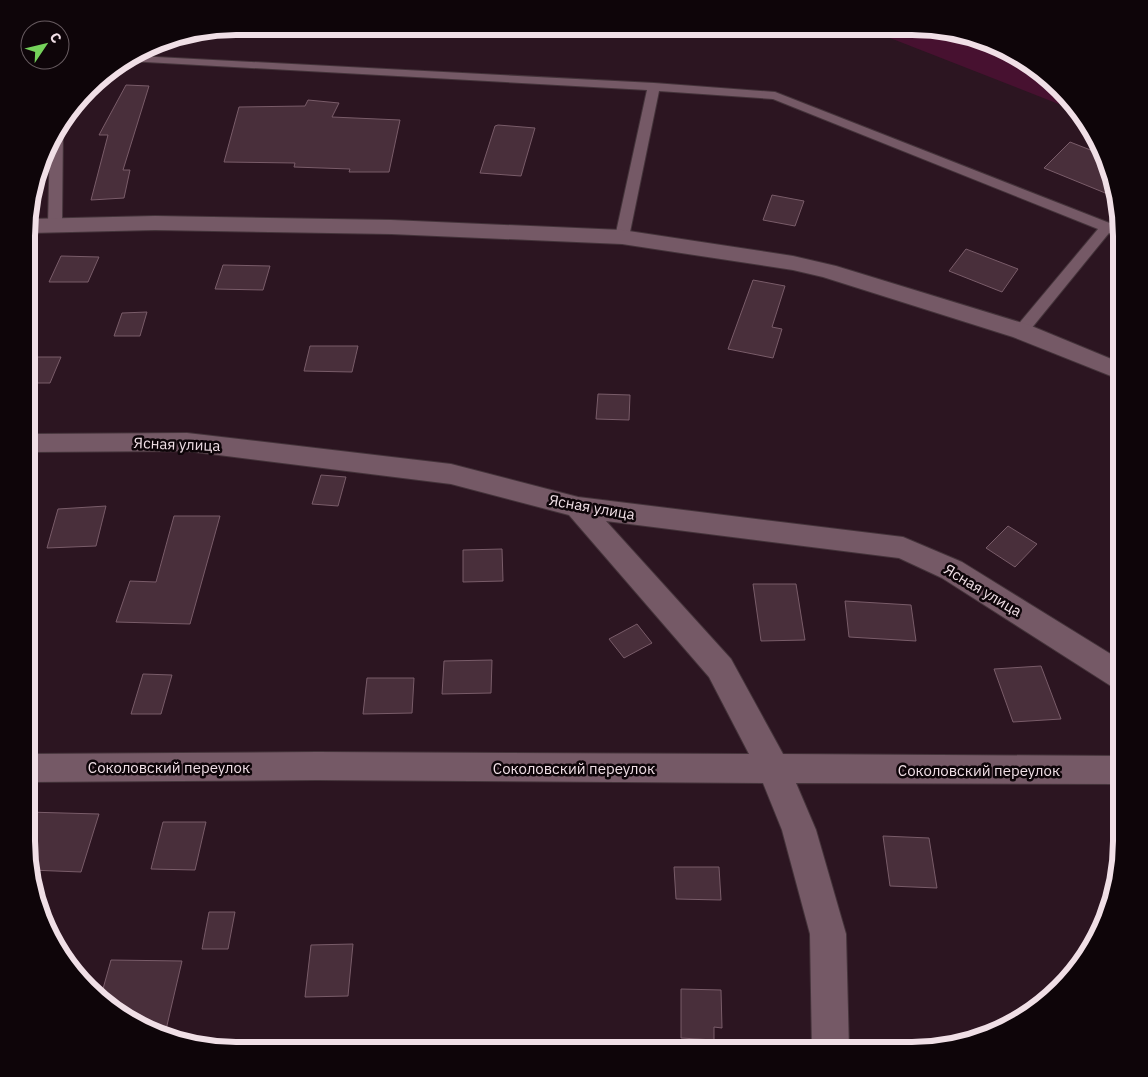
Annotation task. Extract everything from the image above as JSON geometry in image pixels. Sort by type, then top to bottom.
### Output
[{"type":"street","points":[[35,226],[155,223],[392,227],[622,237],[802,265],[828,271],[1021,331],[1113,369]]},
{"type":"street","name":"Ясная улица","points":[[35,443],[187,442],[451,474],[578,507],[903,548],[952,570],[1113,671]]},
{"type":"street","points":[[578,507],[720,668],[774,769],[798,830],[828,934],[830,1042]]},
{"type":"street","name":"Соколовский переулок","points":[[35,768],[317,766],[1113,770]]},
{"type":"lane","points":[[141,59],[654,87],[775,96],[1113,230]]},
{"type":"lane","points":[[622,237],[654,87]]},
{"type":"lane","points":[[55,224],[57,146]]},
{"type":"lane","points":[[1021,331],[1107,227]]},
{"type":"shaded area","points":[[882,35],[925,35],[964,42],[989,50],[1012,62],[1034,77],[1065,107]]},
{"type":"building","points":[[126,85],[149,86],[123,170],[130,170],[124,198],[91,200],[108,135],[99,135]]},
{"type":"building","points":[[308,100],[339,103],[332,117],[400,120],[389,172],[349,172],[350,169],[294,167],[295,163],[224,162],[239,107],[305,106]]},
{"type":"building","points":[[495,126],[535,128],[521,176],[480,173]]},
{"type":"building","points":[[1070,142],[1094,151],[1108,194],[1044,168]]},
{"type":"building","points":[[772,195],[804,201],[795,226],[763,220]]},
{"type":"building","points":[[966,249],[1018,269],[1002,292],[949,271]]},
{"type":"building","points":[[61,256],[99,257],[88,282],[49,282]]},
{"type":"building","points":[[223,265],[270,266],[263,290],[215,289]]},
{"type":"building","points":[[753,280],[785,286],[772,327],[782,329],[773,358],[728,349]]},
{"type":"building","points":[[147,312],[140,336],[114,336],[122,313]]},
{"type":"building","points":[[310,346],[358,346],[352,372],[304,371]]},
{"type":"building","points":[[35,357],[61,357],[50,383],[35,383]]},
{"type":"building","points":[[598,394],[630,395],[629,420],[596,419]]},
{"type":"building","points":[[321,475],[346,477],[338,506],[312,504]]},
{"type":"building","points":[[106,506],[96,546],[47,548],[58,509]]},
{"type":"building","points":[[174,516],[220,516],[190,624],[116,622],[130,581],[156,582]]},
{"type":"building","points":[[1008,526],[1037,544],[1015,567],[986,548]]},
{"type":"building","points":[[502,549],[503,581],[463,582],[463,550]]},
{"type":"building","points":[[753,584],[796,584],[805,640],[761,641]]},
{"type":"building","points":[[845,601],[911,605],[916,641],[849,637]]},
{"type":"building","points":[[637,624],[652,643],[624,658],[609,639]]},
{"type":"building","points":[[492,660],[491,693],[442,694],[444,661]]},
{"type":"building","points":[[1041,666],[1061,719],[1013,722],[994,669]]},
{"type":"building","points":[[143,674],[172,675],[161,714],[131,714]]},
{"type":"building","points":[[367,678],[414,678],[412,713],[363,714]]},
{"type":"building","points":[[35,812],[99,814],[81,872],[38,870],[35,854]]},
{"type":"building","points":[[163,822],[206,822],[195,870],[151,869]]},
{"type":"building","points":[[883,836],[929,838],[937,888],[890,886]]},
{"type":"building","points":[[674,867],[719,867],[721,900],[676,899]]},
{"type":"building","points":[[209,912],[235,912],[228,949],[202,949]]},
{"type":"building","points":[[353,944],[348,996],[305,997],[311,945]]},
{"type":"building","points":[[111,960],[182,961],[166,1029],[136,1015],[102,991]]},
{"type":"building","points":[[681,989],[721,990],[722,1028],[714,1027],[714,1040],[681,1038]]}]
